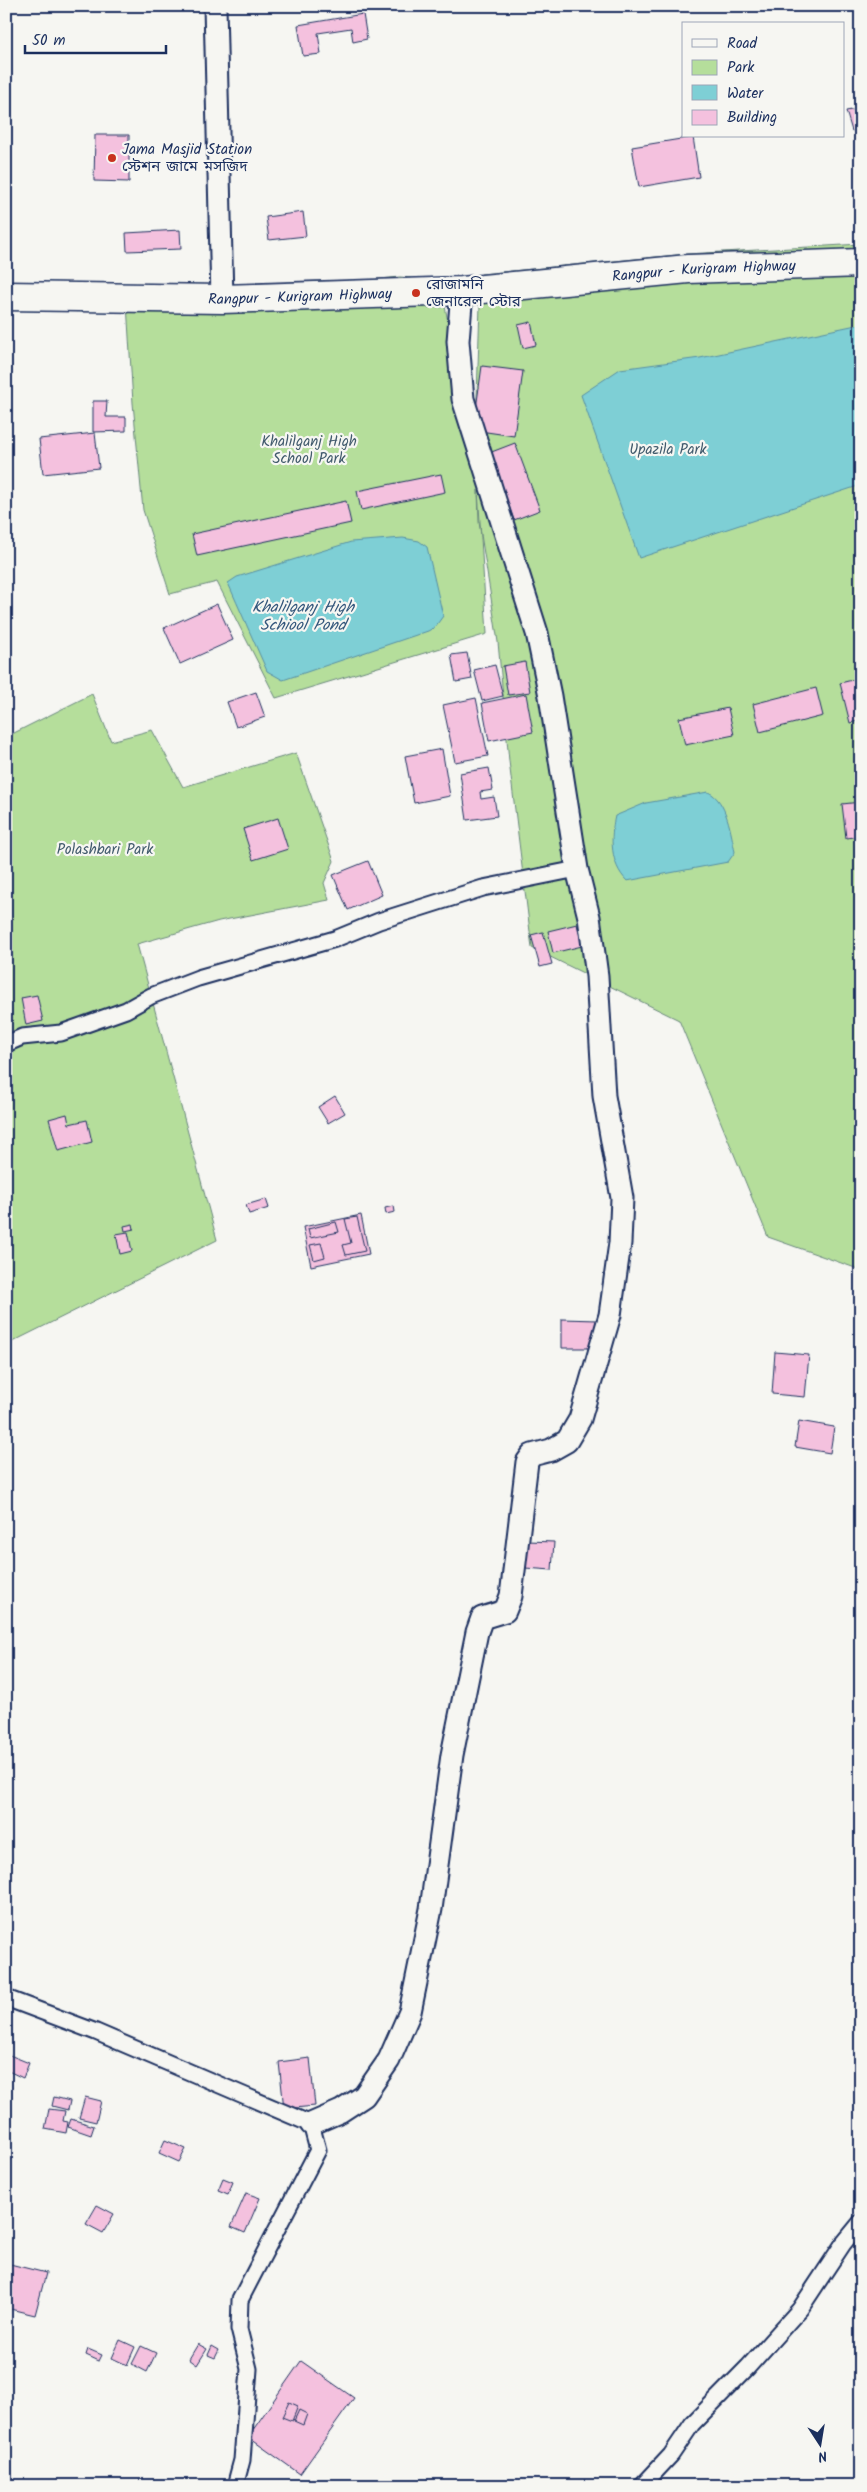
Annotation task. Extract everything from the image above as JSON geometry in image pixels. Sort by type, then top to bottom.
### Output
[{"type":"highway","name":"Rangpur - Kurigram Highway","points":[[6,296],[222,299],[462,291],[688,269],[861,263]]},
{"type":"street","points":[[215,6],[222,299]]},
{"type":"street","points":[[6,1998],[96,2032],[311,2124],[341,2111],[364,2096],[389,2060],[410,2012],[431,1909],[452,1755],[477,1632],[482,1618],[505,1611],[512,1596],[527,1462],[532,1455],[552,1450],[567,1441],[580,1420],[610,1315],[620,1243],[622,1198],[604,1096],[597,976],[589,917],[578,869],[550,696],[537,633],[463,399],[458,341],[462,291]]},
{"type":"street","points":[[6,1044],[22,1038],[61,1033],[126,1010],[151,996],[198,978],[335,939],[379,921],[464,894],[578,869]]},
{"type":"street","points":[[235,2486],[242,2460],[249,2369],[240,2329],[240,2300],[318,2150],[311,2124]]},
{"type":"street","points":[[642,2486],[671,2455],[692,2424],[748,2367],[800,2309],[843,2244],[861,2222]]},
{"type":"green space","name":"Upazila Park","points":[[861,244],[861,1270],[768,1237],[679,1020],[532,948],[509,761],[498,642],[481,532],[487,634],[276,698],[217,582],[170,594],[143,510],[133,403],[127,304],[400,277],[440,281],[475,459],[481,274],[687,254]]},
{"type":"green space","name":"Polashbari Park","points":[[92,694],[111,741],[152,730],[183,787],[296,753],[334,861],[324,883],[329,900],[219,921],[137,944],[217,1240],[6,1345],[6,737]]},
{"type":"water","points":[[861,324],[861,485],[639,558],[581,395],[620,369],[700,358]]},
{"type":"water","name":"Khalilganj High Schiool Pond","points":[[403,538],[419,541],[427,547],[443,616],[435,627],[283,680],[267,671],[228,583],[237,577],[351,542]]},
{"type":"water","points":[[708,792],[720,802],[730,827],[735,852],[728,862],[627,881],[621,874],[614,859],[612,833],[615,816],[646,803]]},
{"type":"building","points":[[363,14],[367,39],[353,42],[351,28],[318,33],[321,54],[303,56],[298,25]]},
{"type":"building","points":[[858,109],[861,129],[852,131],[846,111]]},
{"type":"building","name":"Jama Masjid Station স্টেশন জামে মসজিদ","points":[[95,135],[129,135],[129,182],[94,181]]},
{"type":"building","points":[[693,138],[699,177],[639,187],[632,147]]},
{"type":"building","points":[[303,212],[306,236],[269,240],[266,217]]},
{"type":"building","points":[[180,230],[181,249],[127,251],[126,233]]},
{"type":"building","points":[[531,322],[536,345],[523,348],[518,325]]},
{"type":"building","points":[[482,366],[523,371],[514,436],[473,430]]},
{"type":"building","points":[[93,401],[107,401],[106,417],[126,417],[126,431],[93,432]]},
{"type":"building","points":[[95,433],[99,468],[43,474],[39,439]]},
{"type":"building","points":[[515,443],[540,510],[514,520],[489,453]]},
{"type":"building","points":[[441,474],[445,492],[361,510],[357,491]]},
{"type":"building","points":[[346,501],[351,523],[197,556],[192,534]]},
{"type":"building","points":[[217,604],[233,640],[180,664],[164,628]]},
{"type":"building","points":[[467,653],[472,679],[456,682],[451,655]]},
{"type":"building","points":[[525,662],[530,692],[508,695],[503,666]]},
{"type":"building","points":[[495,665],[503,696],[482,701],[474,670]]},
{"type":"building","points":[[861,678],[861,720],[850,723],[840,683]]},
{"type":"building","points":[[816,688],[823,716],[760,732],[753,704]]},
{"type":"building","points":[[256,692],[265,717],[236,727],[227,702]]},
{"type":"building","points":[[526,694],[533,732],[489,741],[482,703]]},
{"type":"building","points":[[476,698],[488,756],[455,762],[443,705]]},
{"type":"building","points":[[728,708],[734,735],[685,745],[679,718]]},
{"type":"building","points":[[442,749],[450,796],[414,803],[405,756]]},
{"type":"building","points":[[489,768],[493,790],[480,792],[481,799],[494,797],[497,816],[467,820],[460,773]]},
{"type":"building","points":[[861,802],[861,836],[846,838],[842,804]]},
{"type":"building","points":[[278,818],[288,849],[253,860],[243,829]]},
{"type":"building","points":[[368,861],[382,895],[348,910],[333,875]]},
{"type":"building","points":[[577,924],[582,946],[553,953],[548,931]]},
{"type":"building","points":[[543,932],[552,964],[540,967],[531,935]]},
{"type":"building","points":[[859,936],[861,936],[861,988],[859,988]]},
{"type":"building","points":[[37,995],[43,1021],[26,1025],[21,998]]},
{"type":"building","points":[[335,1096],[345,1113],[328,1123],[318,1107]]},
{"type":"building","points":[[67,1114],[69,1124],[87,1120],[92,1142],[58,1151],[49,1119]]},
{"type":"building","points":[[266,1199],[269,1208],[249,1214],[246,1205]]},
{"type":"building","points":[[394,1206],[395,1212],[386,1214],[385,1208]]},
{"type":"building","points":[[361,1215],[369,1254],[311,1266],[303,1227]]},
{"type":"building","points":[[357,1217],[365,1251],[346,1255],[343,1245],[351,1243],[345,1219]]},
{"type":"building","points":[[336,1222],[339,1232],[310,1238],[308,1229]]},
{"type":"building","points":[[133,1224],[134,1229],[125,1231],[124,1226]]},
{"type":"building","points":[[128,1232],[132,1251],[120,1254],[116,1234]]},
{"type":"building","points":[[321,1243],[325,1257],[314,1260],[310,1245]]},
{"type":"building","points":[[562,1319],[597,1320],[597,1348],[562,1348]]},
{"type":"building","points":[[775,1352],[809,1355],[805,1397],[772,1394]]},
{"type":"building","points":[[799,1421],[834,1427],[830,1453],[795,1447]]},
{"type":"building","points":[[527,1541],[554,1542],[552,1570],[525,1568]]},
{"type":"building","points":[[7,2054],[29,2063],[23,2078],[6,2070]]},
{"type":"building","points":[[310,2058],[315,2106],[284,2109],[279,2062]]},
{"type":"building","points":[[54,2097],[70,2101],[68,2110],[52,2106]]},
{"type":"building","points":[[85,2097],[101,2101],[96,2122],[79,2118]]},
{"type":"building","points":[[49,2109],[65,2111],[63,2121],[68,2122],[66,2133],[45,2129]]},
{"type":"building","points":[[71,2119],[94,2126],[91,2135],[68,2127]]},
{"type":"building","points":[[165,2140],[186,2149],[179,2162],[159,2153]]},
{"type":"building","points":[[223,2178],[233,2182],[228,2194],[218,2190]]},
{"type":"building","points":[[246,2193],[260,2198],[245,2233],[231,2227]]},
{"type":"building","points":[[97,2205],[114,2214],[103,2233],[86,2224]]},
{"type":"building","points":[[6,2263],[46,2273],[35,2315],[6,2308]]},
{"type":"building","points":[[120,2340],[135,2347],[127,2365],[112,2358]]},
{"type":"building","points":[[198,2344],[207,2349],[197,2365],[189,2359]]},
{"type":"building","points":[[141,2346],[156,2353],[147,2372],[132,2364]]},
{"type":"building","points":[[212,2346],[219,2350],[215,2358],[208,2355]]},
{"type":"building","points":[[88,2349],[102,2355],[99,2361],[86,2355]]},
{"type":"building","points":[[301,2361],[354,2398],[300,2474],[248,2437]]},
{"type":"building","points":[[289,2402],[298,2406],[292,2421],[282,2417]]},
{"type":"building","points":[[299,2410],[307,2414],[303,2425],[294,2421]]},
{"type":"place","name":"Jama Masjid Station স্টেশন জামে মসজিদ","points":[[112,158]]},
{"type":"place","name":"রোজামনি জেনারেল স্টোর","points":[[416,293]]},
{"type":"park label","name":"Khalilganj High School Park","points":[[309,450]]}]
